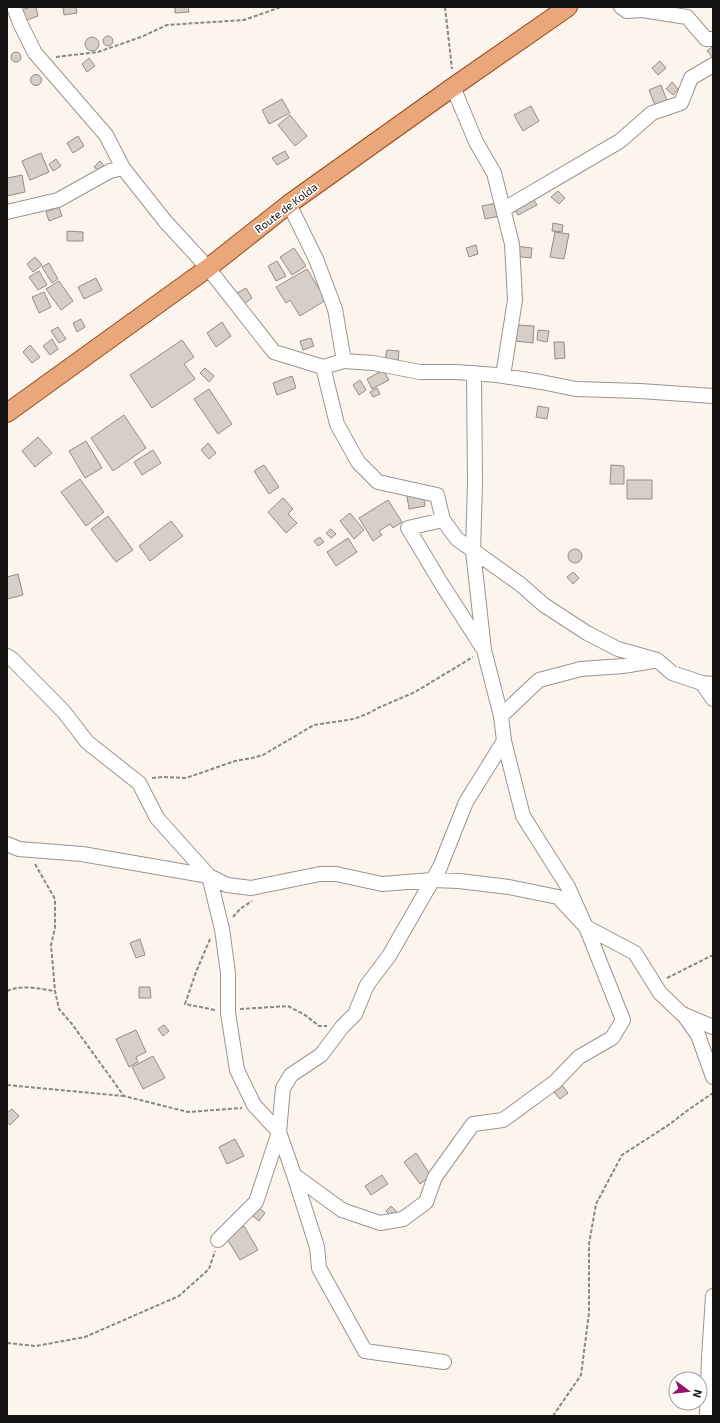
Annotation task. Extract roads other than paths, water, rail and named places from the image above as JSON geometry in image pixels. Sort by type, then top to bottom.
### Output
[{"type":"main road","name":"Route de Kolda","points":[[7,413],[208,268],[289,204],[568,7]]},
{"type":"street","points":[[14,7],[13,24],[106,136],[123,168],[165,221],[208,268],[274,352],[323,367],[344,361],[373,363],[420,372],[474,373],[503,376],[576,389],[640,391],[713,396]]},
{"type":"street","points":[[621,7],[627,11],[642,10],[687,17],[706,39],[713,39]]},
{"type":"street","points":[[504,209],[620,141],[652,113],[681,103],[691,78],[713,65]]},
{"type":"street","points":[[453,87],[476,142],[494,173],[512,244],[515,300],[503,376]]},
{"type":"street","points":[[7,212],[58,200],[110,171],[123,168]]},
{"type":"street","points":[[289,204],[316,259],[335,309],[344,361]]},
{"type":"street","points":[[323,367],[337,424],[358,462],[378,482],[437,495],[443,520],[457,539],[520,584],[544,605],[587,633],[618,649],[657,660],[672,673],[708,684],[713,699]]},
{"type":"street","points":[[294,1176],[342,1210],[380,1223],[403,1219],[426,1202],[435,1177],[474,1124],[503,1120],[555,1082],[579,1057],[612,1038],[623,1020],[568,886],[522,816],[504,741],[501,716],[484,650],[473,551],[475,483],[474,373]]},
{"type":"street","points":[[443,520],[408,528],[484,650]]},
{"type":"street","points":[[7,656],[12,659],[64,712],[87,742],[139,783],[157,818],[209,876],[222,929],[228,973],[228,1013],[238,1070],[254,1105],[279,1132],[317,1247],[319,1268],[365,1351],[444,1362]]},
{"type":"street","points":[[501,716],[539,680],[581,668],[623,666],[657,660]]},
{"type":"street","points":[[218,1240],[256,1202],[279,1132],[283,1088],[291,1075],[321,1055],[342,1027],[355,1014],[368,985],[389,956],[440,867],[466,802],[504,741]]},
{"type":"street","points":[[13,847],[82,854],[209,876],[227,885],[251,888],[320,874],[336,874],[382,884],[432,880],[459,881],[509,887],[558,897],[586,927],[635,953],[660,993],[682,1014],[698,1035],[713,1077]]},
{"type":"street","points":[[682,1014],[713,1027]]},
{"type":"street","points":[[707,1416],[713,1296]]}]
